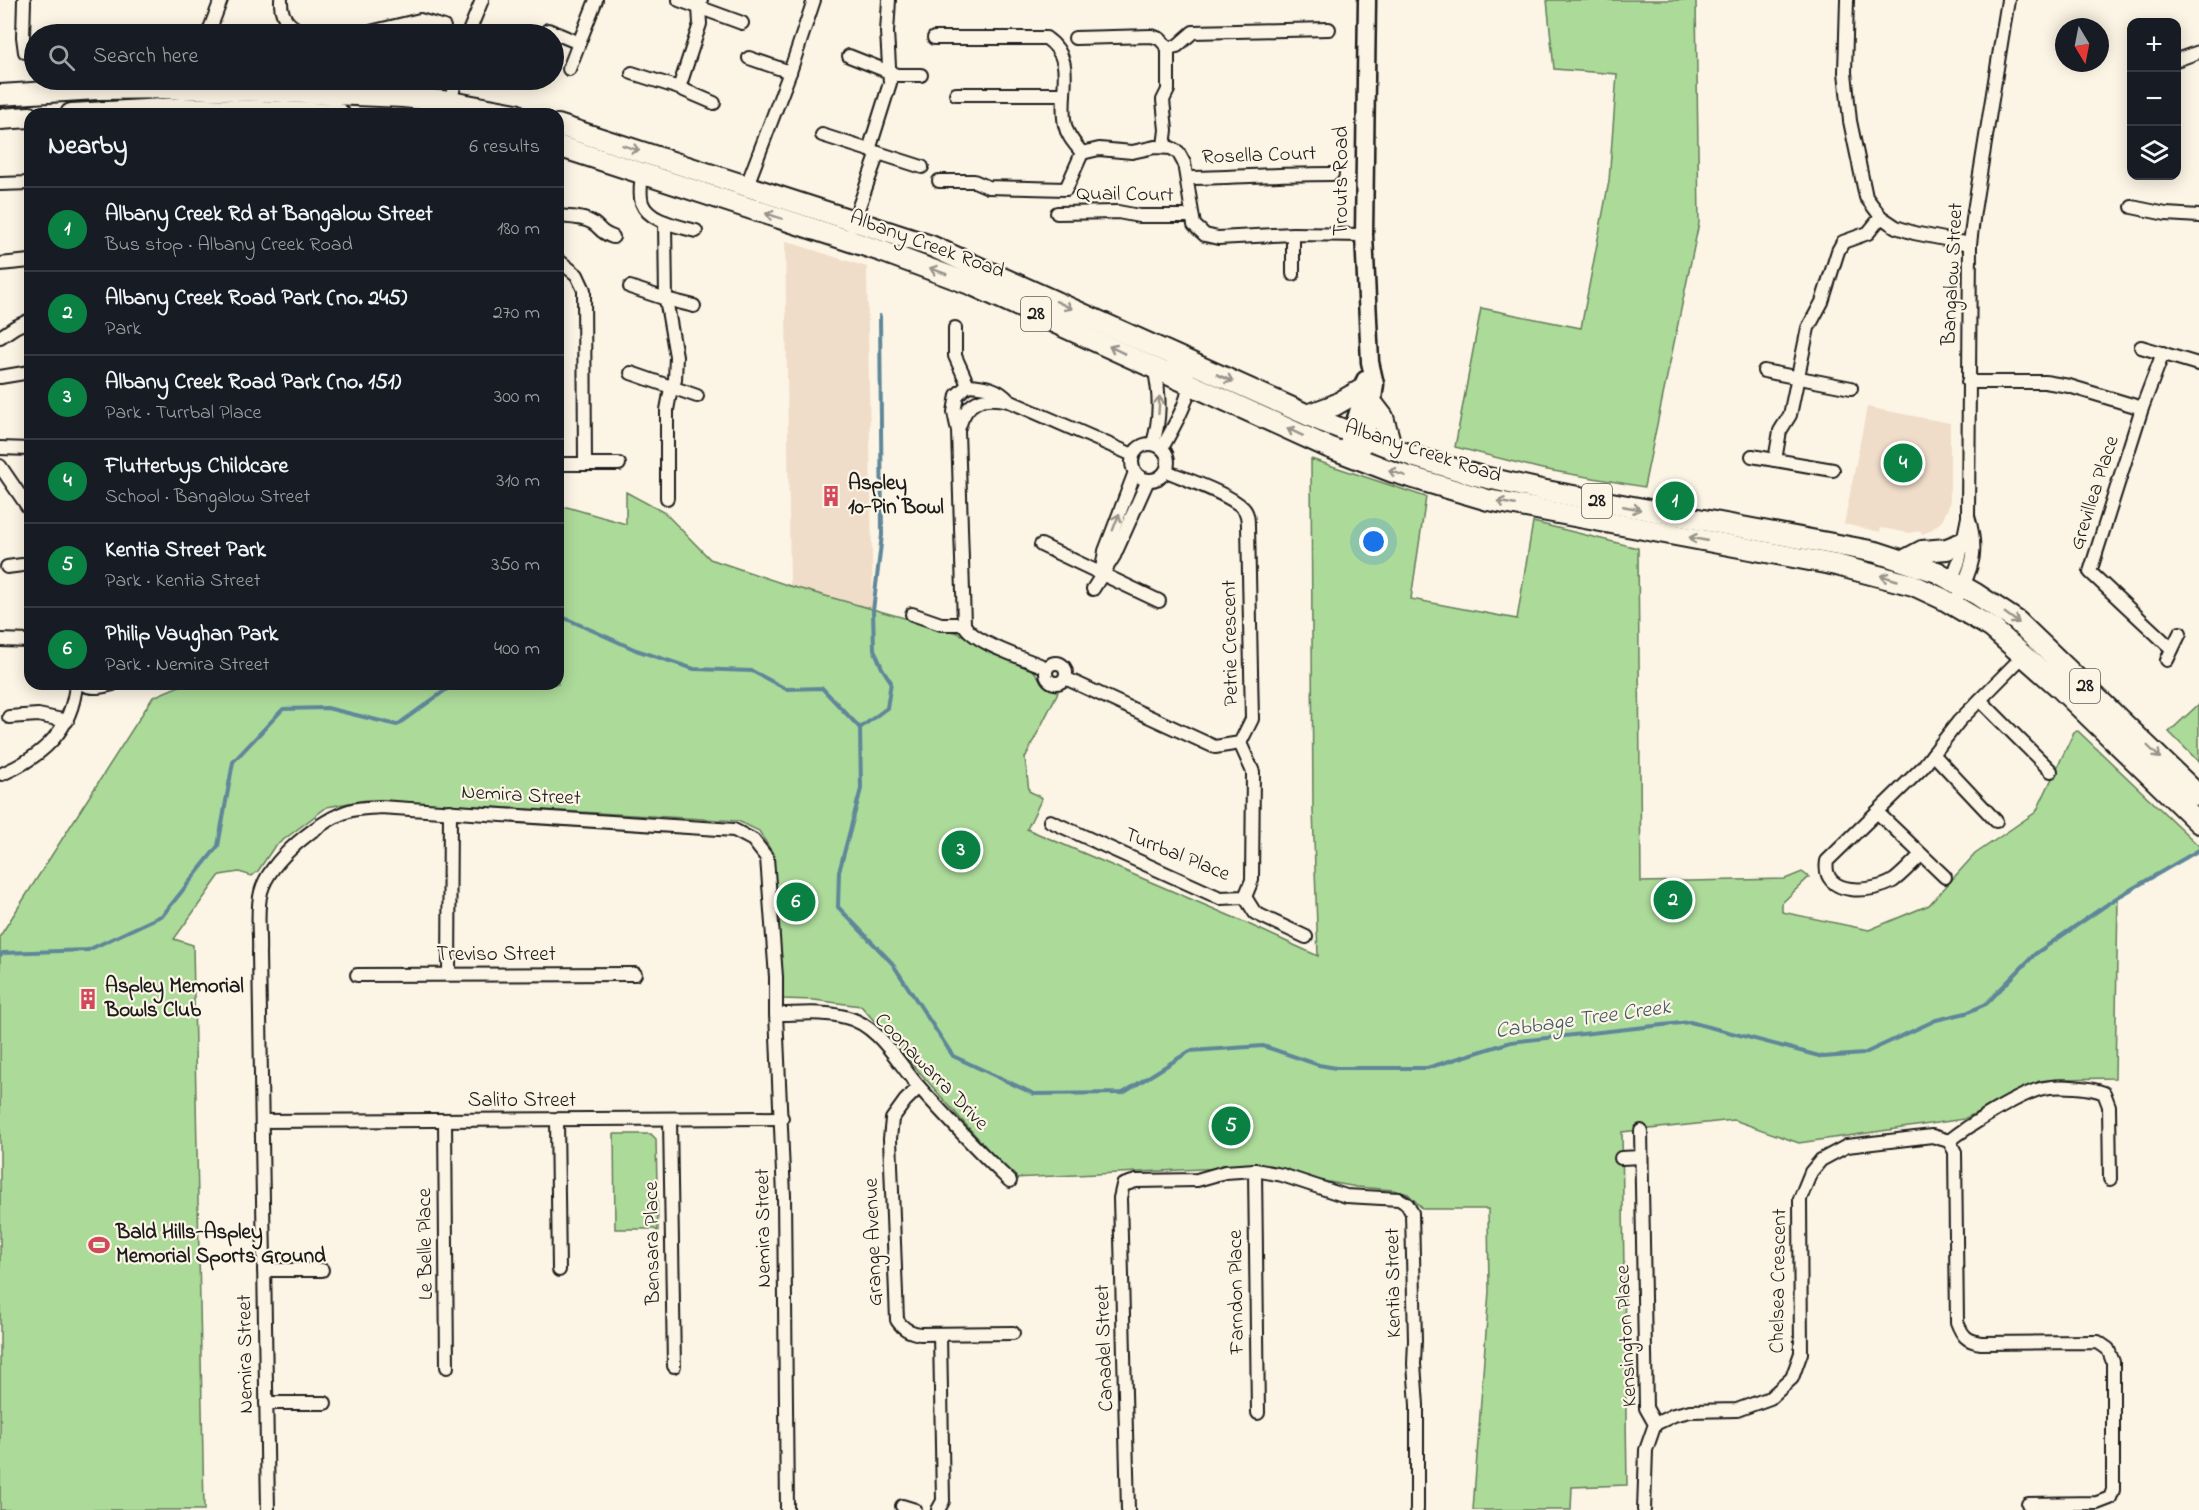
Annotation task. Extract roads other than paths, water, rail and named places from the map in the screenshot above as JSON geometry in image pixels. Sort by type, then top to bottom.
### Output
[{"type":"main road","points":[[0,95],[81,90]]},
{"type":"main road","points":[[287,90],[403,97],[450,108]]},
{"type":"main road","points":[[0,119],[24,117]]},
{"type":"main road","name":"Albany Creek Road","points":[[564,127],[931,246],[1308,415],[1392,449],[1444,466],[1541,490],[1861,549],[1905,560],[1937,572],[2017,621],[2199,796]]},
{"type":"main road","name":"Albany Creek Road","points":[[564,148],[848,240],[970,284],[1352,457],[1469,495],[1858,570],[1913,585],[1949,602],[1992,628],[2024,655],[2199,823]]},
{"type":"main road","points":[[1308,415],[1335,405],[1368,397],[1383,417],[1392,449]]},
{"type":"main road","points":[[1905,560],[1922,551],[1947,549],[1962,543]]},
{"type":"street","points":[[24,0],[24,42]]},
{"type":"street","points":[[212,24],[221,0]]},
{"type":"street","points":[[281,0],[280,9],[289,24]]},
{"type":"street","points":[[472,24],[482,0]]},
{"type":"street","points":[[569,69],[596,0]]},
{"type":"street","points":[[679,0],[700,4],[742,23]]},
{"type":"street","points":[[747,185],[790,72],[814,0]]},
{"type":"street","points":[[848,240],[874,152],[890,83],[887,32],[889,0]]},
{"type":"street","name":"Trouts Road","points":[[1352,457],[1368,397],[1370,362],[1364,235],[1367,0]]},
{"type":"street","points":[[1847,0],[1845,72],[1850,121],[1866,197],[1881,217],[1896,227],[1914,233],[1970,244]]},
{"type":"street","name":"Bangalow Street","points":[[1958,583],[1959,561],[1968,516],[1970,244],[2008,0]]},
{"type":"street","points":[[679,88],[700,24],[700,4]]},
{"type":"street","points":[[403,24],[420,20],[434,24]]},
{"type":"street","points":[[1168,48],[1183,42],[1193,32],[1329,29]]},
{"type":"street","points":[[1075,38],[1152,36],[1160,39],[1168,48],[1168,90],[1162,100],[1166,130],[1164,146]]},
{"type":"street","points":[[564,37],[579,43]]},
{"type":"street","points":[[934,38],[1046,38],[1056,45],[1066,67],[1064,94],[1066,129],[1082,153]]},
{"type":"street","points":[[2181,58],[2199,52]]},
{"type":"street","points":[[849,56],[897,75],[921,75]]},
{"type":"street","points":[[749,58],[790,72]]},
{"type":"street","points":[[632,73],[679,88],[714,103]]},
{"type":"street","points":[[183,108],[186,90]]},
{"type":"street","points":[[450,108],[453,90]]},
{"type":"street","points":[[956,94],[1064,94]]},
{"type":"street","points":[[822,135],[922,167]]},
{"type":"street","points":[[1082,153],[1099,149],[1132,152],[1164,146],[1171,148],[1181,157],[1187,178],[1194,225],[1211,238],[1293,234],[1364,235]]},
{"type":"street","points":[[939,181],[974,181],[988,187],[1066,189],[1082,153]]},
{"type":"street","points":[[642,174],[642,202],[649,213],[665,222],[696,231]]},
{"type":"street","name":"Rosella Court","points":[[1187,178],[1332,174]]},
{"type":"street","points":[[0,184],[24,183]]},
{"type":"street","points":[[2132,207],[2166,214],[2199,216]]},
{"type":"street","name":"Quail Court","points":[[1057,213],[1118,212],[1139,216],[1192,216]]},
{"type":"street","points":[[564,216],[592,222],[601,233],[613,237]]},
{"type":"street","points":[[1775,460],[1780,431],[1790,415],[1808,328],[1822,302],[1838,251],[1843,242],[1868,233],[1881,217]]},
{"type":"street","points":[[665,222],[666,299],[675,356],[675,380],[671,388],[667,410],[667,498]]},
{"type":"street","points":[[1293,234],[1293,274]]},
{"type":"street","points":[[0,264],[24,262]]},
{"type":"street","points":[[564,265],[577,275],[584,290],[585,463]]},
{"type":"street","points":[[630,287],[694,306]]},
{"type":"street","points":[[0,337],[24,323]]},
{"type":"street","points":[[955,328],[955,356],[968,385]]},
{"type":"street","points":[[2141,347],[2198,364]]},
{"type":"street","name":"Grevillea Place","points":[[2163,353],[2142,408],[2090,572],[2170,655],[2180,633]]},
{"type":"street","points":[[1158,445],[1185,402],[1189,383],[1185,372],[1174,365],[1171,354]]},
{"type":"street","points":[[1154,367],[1160,399],[1158,445],[1169,459],[1166,471],[1157,479],[1148,480],[1135,472],[1132,466],[1133,455],[1142,445],[1158,445]]},
{"type":"street","points":[[1764,371],[1851,388]]},
{"type":"street","points":[[0,377],[24,373]]},
{"type":"street","points":[[631,373],[698,396]]},
{"type":"street","points":[[1968,382],[2045,382],[2069,386],[2142,408]]},
{"type":"street","points":[[1010,401],[1002,392],[985,386],[968,385],[957,395],[954,412],[958,431],[964,624],[967,631],[1047,668],[1053,663],[1061,664],[1065,667],[1065,678],[1215,747],[1240,743]]},
{"type":"street","points":[[958,431],[963,413],[975,401],[997,398],[1010,401],[1133,455]]},
{"type":"street","points":[[0,448],[24,449]]},
{"type":"street","points":[[1752,456],[1833,470]]},
{"type":"street","points":[[564,464],[619,464]]},
{"type":"street","points":[[0,466],[24,501]]},
{"type":"street","name":"Petrie Crescent","points":[[1166,471],[1226,497],[1246,512],[1252,719],[1240,743]]},
{"type":"street","points":[[1101,573],[1105,551],[1135,472]]},
{"type":"street","points":[[1093,589],[1101,573],[1114,556],[1148,480]]},
{"type":"street","name":"Bangalow Street","points":[[1949,602],[1974,552],[1974,537],[1968,516]]},
{"type":"street","points":[[1041,545],[1159,601]]},
{"type":"street","points":[[7,567],[24,565]]},
{"type":"street","points":[[912,614],[941,624],[964,624]]},
{"type":"street","points":[[1,640],[24,641]]},
{"type":"street","points":[[1921,855],[1895,880],[1884,885],[1855,890],[1838,886],[1829,878],[1826,868],[1827,861],[1923,767],[1959,721],[2024,655]]},
{"type":"street","points":[[2,774],[28,761],[41,751],[67,721],[75,700],[76,690]]},
{"type":"street","points":[[1980,700],[2051,771]]},
{"type":"street","points":[[9,717],[38,715],[67,721]]},
{"type":"street","name":"Turrbal Place","points":[[1050,821],[1220,898],[1245,897],[1252,880],[1253,772],[1240,743]]},
{"type":"street","points":[[1933,754],[1996,821]]},
{"type":"street","name":"Nemira Street","points":[[268,1510],[261,892],[273,869],[292,847],[327,820],[352,810],[380,807],[734,830],[753,840],[767,858],[776,977],[782,1118],[787,1510]]},
{"type":"street","points":[[449,975],[450,811]]},
{"type":"street","points":[[1877,812],[1945,877]]},
{"type":"street","points":[[1245,897],[1255,913],[1306,937]]},
{"type":"street","name":"Treviso Street","points":[[357,975],[635,974]]},
{"type":"street","name":"Coonawarra Drive","points":[[776,1014],[846,1017],[868,1028],[903,1064],[919,1087],[1010,1181]]},
{"type":"street","name":"Grange Avenue","points":[[919,1087],[892,1119],[891,1129],[897,1320],[902,1328],[910,1332],[940,1335],[1013,1333]]},
{"type":"street","points":[[2028,1504],[2097,1503],[2110,1498],[2113,1490],[2113,1362],[2108,1349],[2098,1342],[1981,1343],[1970,1342],[1962,1334],[1957,1322],[1955,1152],[1949,1141],[1966,1128],[2030,1093],[2046,1088],[2093,1088],[2104,1093],[2109,1106],[2110,1179]]},
{"type":"street","name":"Salito Street","points":[[262,1121],[782,1118]]},
{"type":"street","name":"Le Belle Place","points":[[445,1120],[447,1367]]},
{"type":"street","points":[[557,1120],[559,1270]]},
{"type":"street","name":"Bensara Place","points":[[670,1120],[674,1365]]},
{"type":"street","name":"Kensington Place","points":[[1641,1131],[1646,1408],[1655,1424],[1646,1450],[1644,1510]]},
{"type":"street","name":"Chelsea Crescent","points":[[1655,1424],[1674,1415],[1690,1411],[1737,1410],[1770,1398],[1792,1378],[1801,1353],[1800,1199],[1811,1172],[1821,1160],[1847,1146],[1932,1136],[1949,1141]]},
{"type":"street","points":[[1621,1158],[1641,1157]]},
{"type":"street","name":"Kentia Street","points":[[1123,1185],[1136,1181],[1197,1180],[1226,1172],[1255,1170],[1282,1175],[1346,1196],[1399,1199],[1407,1204],[1412,1213],[1417,1510]]},
{"type":"street","name":"Farndon Place","points":[[1255,1170],[1258,1413]]},
{"type":"street","name":"Canadel Street","points":[[1123,1185],[1120,1198],[1128,1510]]},
{"type":"street","points":[[264,1270],[322,1270]]},
{"type":"street","points":[[938,1510],[943,1501],[940,1335]]},
{"type":"street","points":[[266,1403],[325,1403]]},
{"type":"waterway","points":[[860,728],[887,708],[891,682],[874,649],[873,611],[882,535],[880,316]]},
{"type":"waterway","name":"Cabbage Tree Creek","points":[[564,618],[636,650],[694,669],[752,671],[786,689],[822,688],[860,728],[861,789],[839,872],[838,907],[892,963],[953,1056],[1034,1094],[1123,1093],[1190,1051],[1263,1046],[1319,1065],[1336,1068],[1427,1068],[1511,1042],[1690,1022],[1823,1057],[1863,1054],[1936,1020],[1966,1013],[1986,1004],[2035,954],[2118,897],[2199,850]]},
{"type":"waterway","name":"Cabbage Tree Creek","points":[[0,955],[3,953],[88,950],[163,915],[218,846],[233,762],[283,709],[327,708],[397,725],[446,690]]},
{"type":"place","name":"Flutterbys Childcare","points":[[1903,463]]},
{"type":"place","name":"Aspley 10-Pin Bowl","points":[[831,496]]},
{"type":"place","name":"Albany Creek Rd at Bangalow Street","points":[[1675,501]]},
{"type":"place","name":"Albany Creek Road Park (no. 151)","points":[[961,850]]},
{"type":"place","name":"Albany Creek Road Park (no. 245)","points":[[1673,900]]},
{"type":"place","name":"Philip Vaughan Park","points":[[796,902]]},
{"type":"place","name":"Aspley Memorial Bowls Club","points":[[88,999]]},
{"type":"place","name":"Kentia Street Park","points":[[1231,1126]]},
{"type":"place","name":"Bald Hills-Aspley Memorial Sports Ground","points":[[99,1245]]}]
